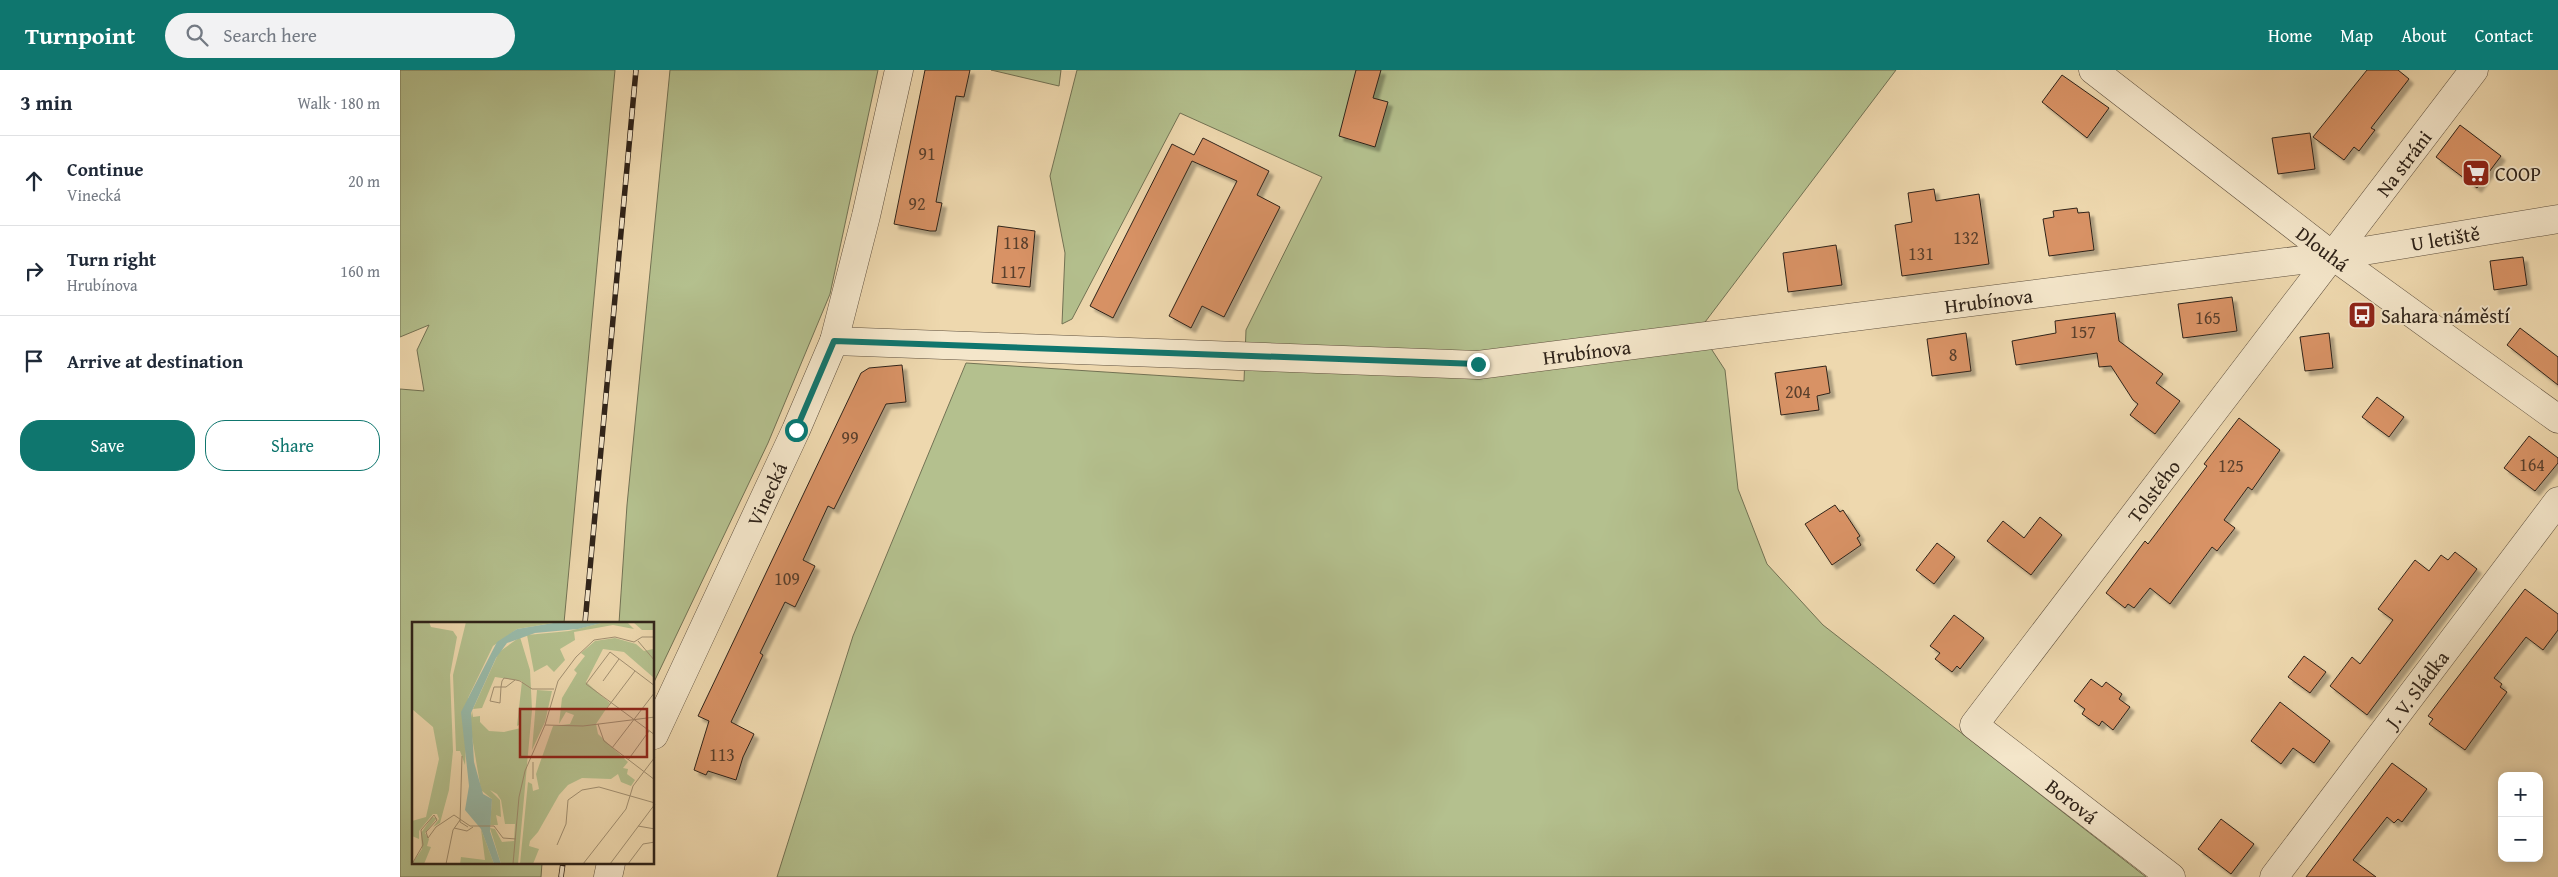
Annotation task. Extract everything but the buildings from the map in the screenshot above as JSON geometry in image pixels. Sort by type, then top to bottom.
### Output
[{"type":"street","name":"Vinecká","points":[[655,732],[796,430],[834,341],[866,216],[899,70]]},
{"type":"street","name":"Dlouhá","points":[[2093,70],[2333,256],[2558,419]]},
{"type":"street","name":"Na stráni","points":[[2333,256],[2474,70]]},
{"type":"street","name":"U letiště","points":[[2333,256],[2558,219]]},
{"type":"street","name":"Hrubínova","points":[[834,341],[1478,364],[2333,256]]},
{"type":"street","name":"Tolstého","points":[[1974,725],[2333,256]]},
{"type":"street","name":"J. V. Sládka","points":[[2274,877],[2558,501]]},
{"type":"street","name":"Borová","points":[[1974,725],[2171,877]]},
{"type":"street","points":[[608,877],[611,864]]},
{"type":"green space","points":[[400,70],[615,70],[564,622],[412,622],[412,864],[542,864],[541,877],[400,877],[400,389],[424,391],[417,350],[429,325],[400,337]]},
{"type":"green space","points":[[670,70],[878,70],[830,294],[768,443],[655,680],[655,622],[619,622],[627,505]]},
{"type":"green space","points":[[991,70],[1061,70],[1059,86]]},
{"type":"green space","points":[[1077,70],[1896,70],[1699,330],[1725,370],[1738,489],[1767,564],[1823,625],[2146,877],[777,877],[853,636],[966,363],[1244,381],[1246,330],[1322,177],[1180,113],[1072,319],[1062,324],[1065,253],[1050,176]]},
{"type":"railway","points":[[585,622],[636,70]]},
{"type":"railway","points":[[561,877],[563,864]]},
{"type":"place","name":"COOP","points":[[2476,173]]},
{"type":"place","name":"Sahara náměstí","points":[[2362,315]]},
{"type":"route","points":[[796,430],[834,341],[1478,364]]}]
